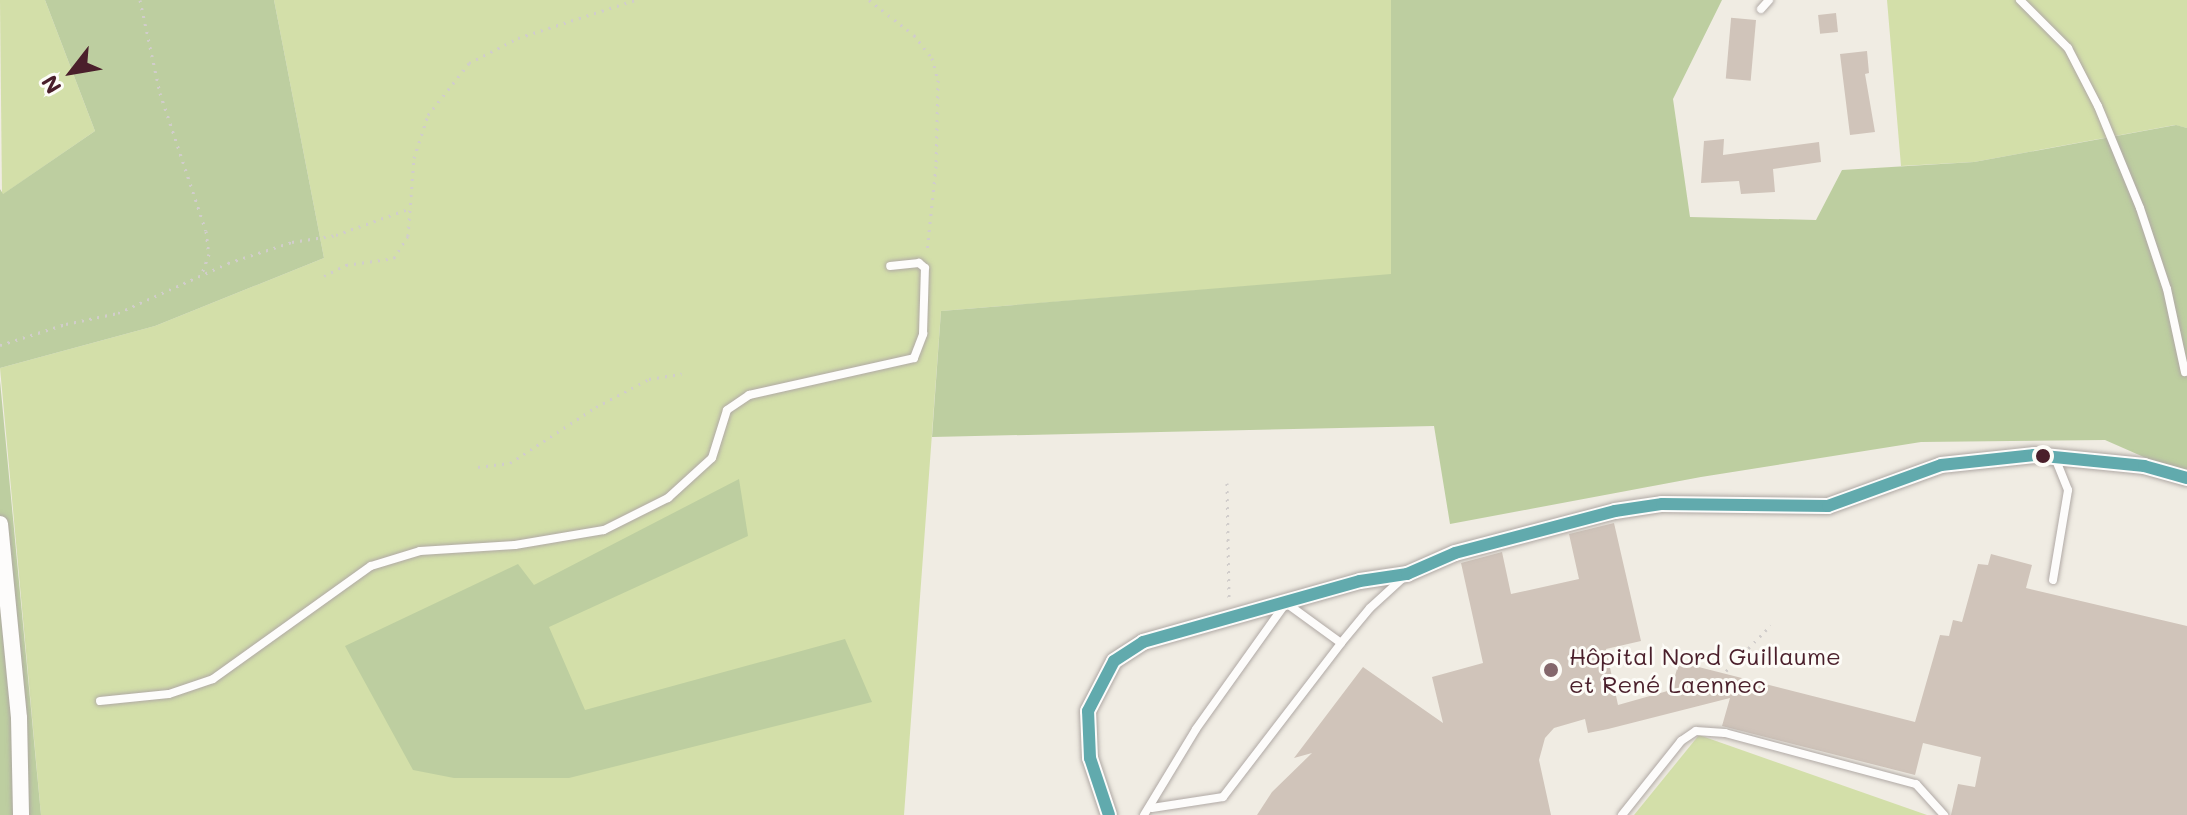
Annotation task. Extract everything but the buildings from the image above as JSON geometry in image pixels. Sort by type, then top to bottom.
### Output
[{"type":"street","points":[[1109,815],[1090,758],[1088,711],[1102,678],[1114,661],[1143,642],[1360,581],[1407,574],[1455,553],[1615,511],[1662,504],[1828,506],[1941,465],[2034,455],[2144,466],[2187,478]]},
{"type":"street","points":[[0,524],[18,709],[21,815]]},
{"type":"lane","points":[[1761,9],[1769,0]]},
{"type":"lane","points":[[2020,0],[2068,48],[2098,106],[2140,208],[2167,289],[2186,375]]},
{"type":"lane","points":[[100,701],[169,694],[213,679],[371,566],[420,551],[515,545],[604,530],[668,498],[712,458],[727,410],[749,395],[914,358],[923,334],[925,268],[919,263],[890,266]]},
{"type":"lane","points":[[2053,580],[2068,490],[2055,457]]},
{"type":"lane","points":[[1148,811],[1223,797],[1341,643],[1370,608],[1407,574]]},
{"type":"lane","points":[[1148,811],[1196,729],[1286,603],[1341,643]]},
{"type":"lane","points":[[1622,815],[1681,741],[1696,731],[1725,733],[1916,784],[1944,815]]},
{"type":"path","points":[[140,0],[160,93],[206,231],[209,254],[201,275]]},
{"type":"path","points":[[324,276],[346,265],[394,258],[408,236],[414,158],[428,115],[469,63],[518,38],[635,0]]},
{"type":"path","points":[[869,0],[914,35],[932,58],[938,80],[936,166],[925,268]]},
{"type":"path","points":[[0,345],[66,324],[118,313],[201,275],[292,242],[336,235],[411,208]]},
{"type":"path","points":[[478,467],[510,463],[609,400],[649,379],[682,374]]},
{"type":"path","points":[[1227,483],[1226,558],[1233,618]]},
{"type":"path","points":[[1726,671],[1771,625]]},
{"type":"green space","points":[[0,0],[45,0],[95,131],[2,195]]},
{"type":"green space","points":[[45,0],[274,0],[324,258],[155,326],[0,368],[0,189],[3,194],[95,131]]},
{"type":"green space","points":[[274,0],[1391,0],[1391,275],[941,311],[904,815],[41,815],[0,368],[155,326],[324,258]]},
{"type":"green space","points":[[1391,0],[1722,0],[1673,99],[1690,217],[1816,220],[1842,170],[1974,162],[2176,125],[2187,128],[2187,476],[2105,440],[1921,442],[1701,477],[1450,524],[1434,426],[932,437],[941,311],[1391,274]]},
{"type":"green space","points":[[1887,0],[2187,0],[2187,128],[2175,125],[1974,162],[1901,166]]},
{"type":"green space","points":[[0,381],[41,815],[0,815]]},
{"type":"green space","points":[[739,479],[748,536],[549,627],[585,710],[845,639],[872,702],[569,778],[454,778],[413,770],[345,646],[518,564],[534,585]]},
{"type":"green space","points":[[1699,735],[1927,815],[1634,815]]},
{"type":"transit line","points":[[1109,815],[1090,758],[1088,711],[1114,661],[1143,642],[1360,581],[1407,574],[1455,553],[1615,511],[1662,504],[1828,506],[1941,465],[2034,455],[2144,466],[2187,478]]},
{"type":"place","name":"Hôpital Nord Guillaume et René Laennec","points":[[1551,670]]}]
